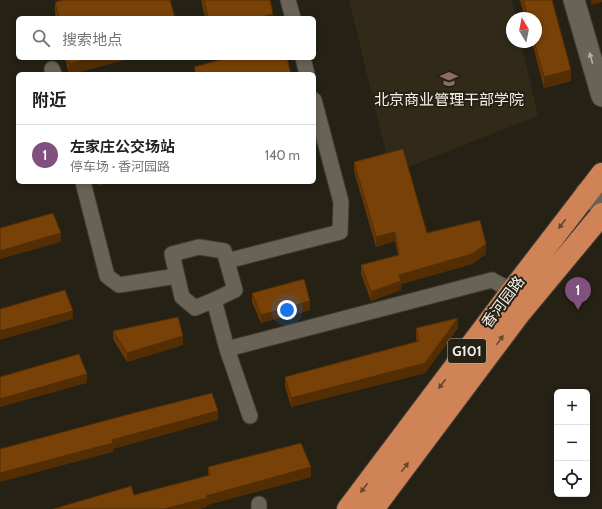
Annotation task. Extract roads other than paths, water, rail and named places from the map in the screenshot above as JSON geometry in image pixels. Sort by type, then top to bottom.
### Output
[{"type":"highway","name":"香河园路","points":[[348,509],[512,291],[594,200],[602,174]]},
{"type":"highway","name":"香河园路","points":[[373,509],[519,314],[602,214]]},
{"type":"street","points":[[288,0],[292,16]]},
{"type":"street","points":[[574,0],[602,96]]},
{"type":"street","points":[[304,60],[306,72]]},
{"type":"street","points":[[227,261],[340,232],[341,202],[316,108]]},
{"type":"street","points":[[84,184],[107,276],[119,285],[177,276]]},
{"type":"street","points":[[200,247],[224,251],[227,261],[236,290],[195,308],[182,297],[172,254],[200,247]]},
{"type":"street","points":[[227,349],[492,280],[512,291]]},
{"type":"street","points":[[214,300],[227,349],[250,416]]},
{"type":"place","name":"北京商业管理干部学院","points":[[449,79]]},
{"type":"place","name":"左家庄公交场站","points":[[578,310]]}]
